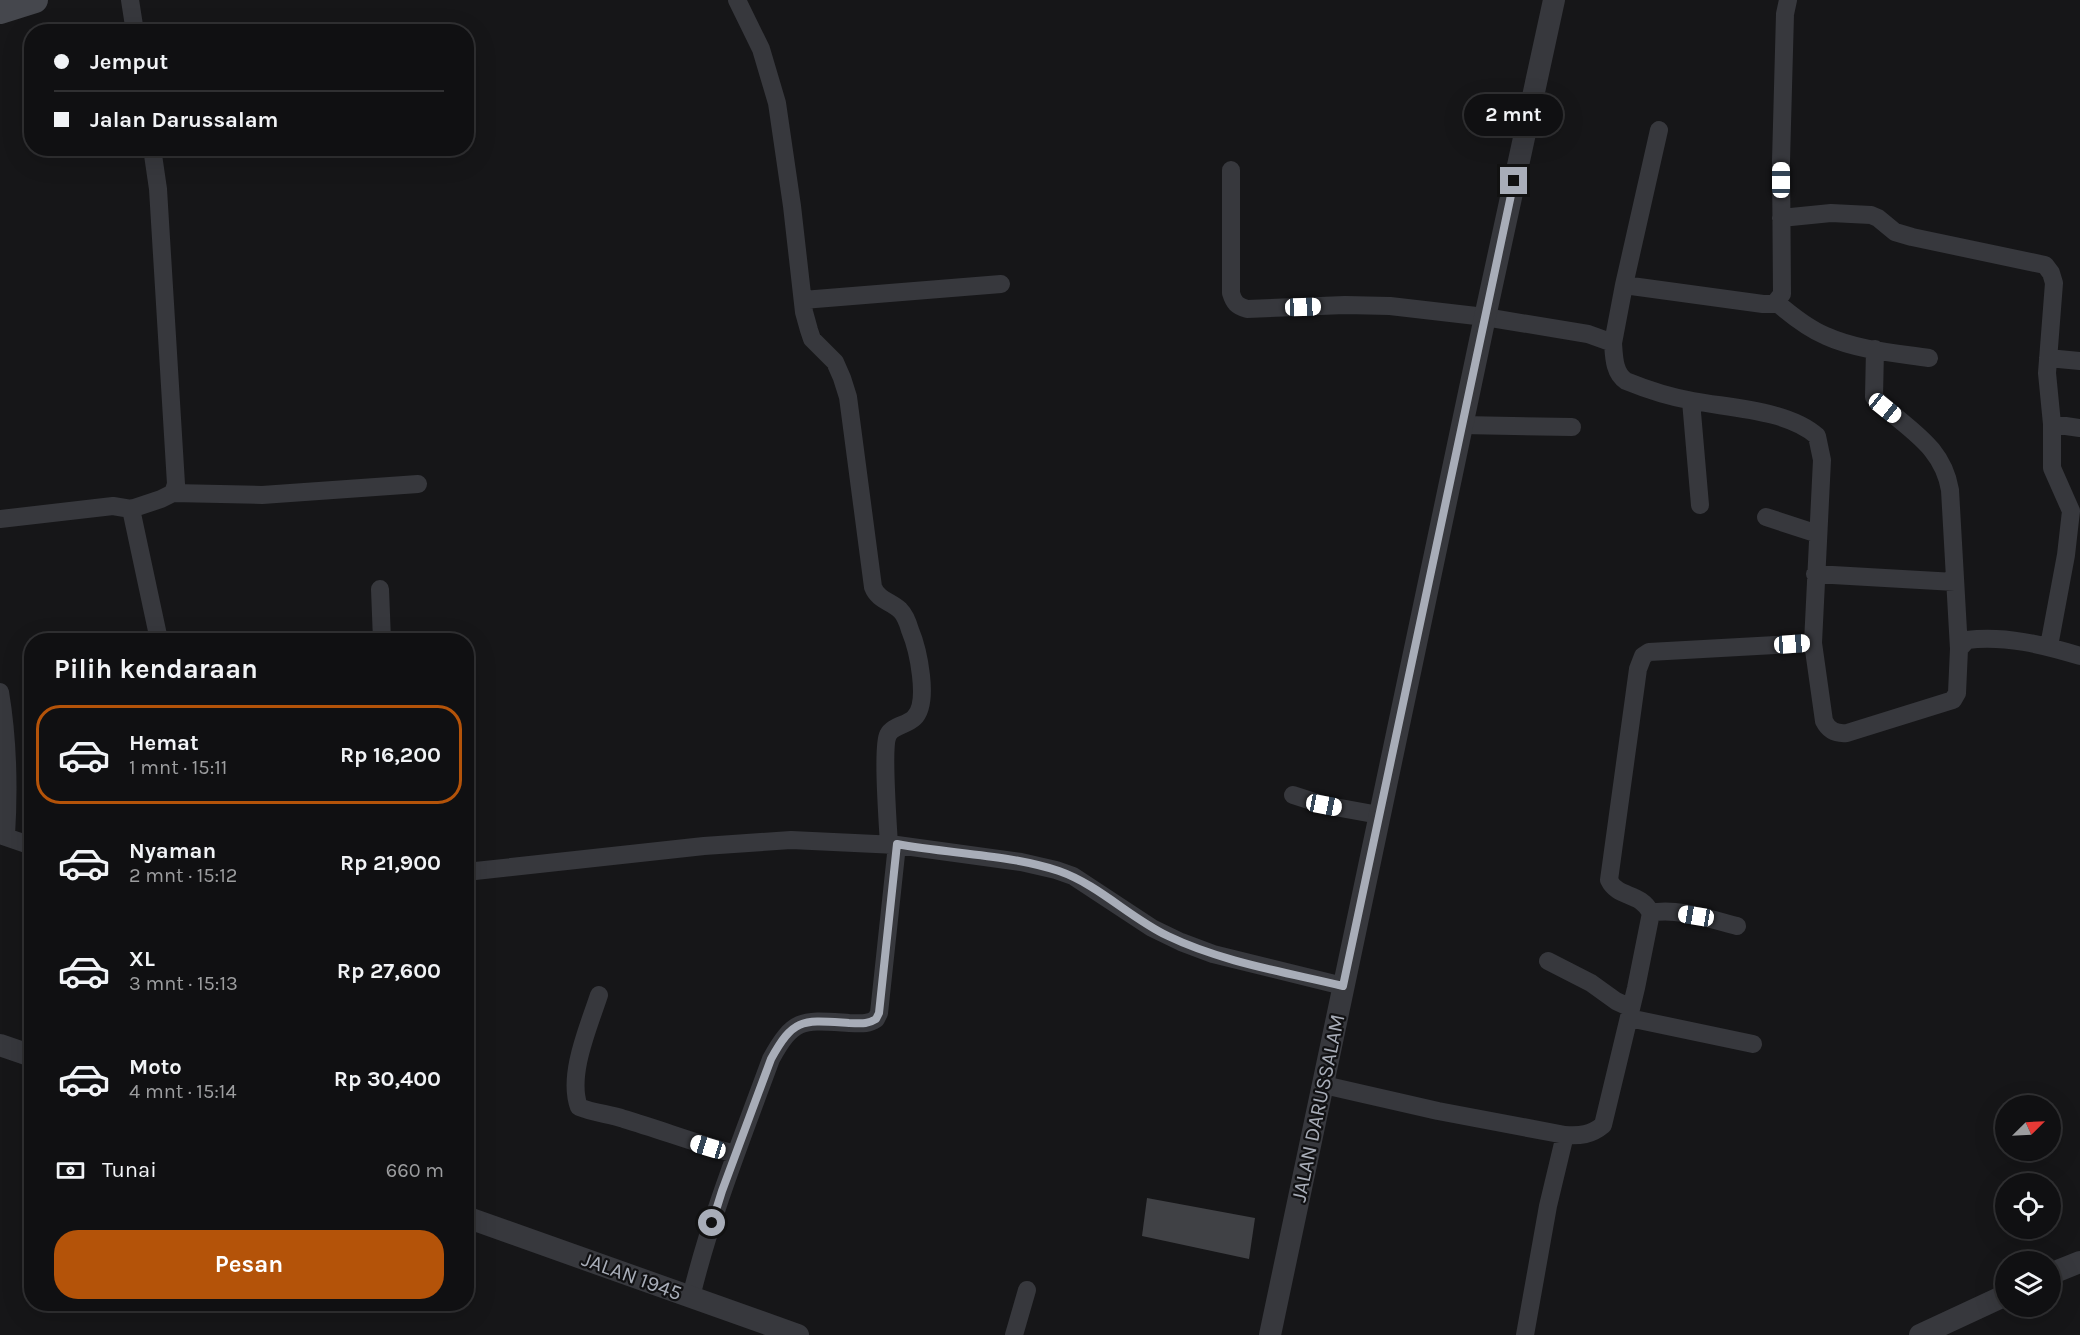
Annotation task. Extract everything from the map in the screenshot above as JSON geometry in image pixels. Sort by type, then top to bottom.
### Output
[{"type":"main road","points":[[0,11],[35,0]]},
{"type":"street","points":[[130,0],[134,24]]},
{"type":"street","points":[[691,1297],[705,1243],[735,1154],[771,1059],[790,1030],[807,1022],[863,1024],[876,1019],[879,1013],[893,845],[886,752],[887,737],[916,716],[921,708],[922,697],[919,664],[906,619],[900,611],[878,597],[873,587],[848,397],[835,362],[812,339],[804,312],[777,103],[761,49],[737,0]]},
{"type":"street","name":"JALAN DARUSSALAM","points":[[1270,1335],[1554,0]]},
{"type":"street","points":[[1776,302],[1782,294],[1783,95],[1788,0]]},
{"type":"street","points":[[1659,130],[1613,343],[1616,365],[1620,377],[1633,384],[1691,401],[1796,422],[1817,436],[1822,460],[1813,643],[1824,721],[1832,731],[1838,734],[1953,700],[1957,693],[1959,649],[1950,490],[1947,473],[1941,460],[1929,446],[1874,397],[1875,349]]},
{"type":"street","points":[[153,156],[158,189],[176,474],[176,484],[172,493]]},
{"type":"street","points":[[1231,170],[1231,293],[1234,302],[1240,307],[1247,309],[1345,305],[1390,306],[1485,317],[1588,334],[1613,343]]},
{"type":"street","points":[[1781,218],[1831,213],[1871,215],[1895,232],[2045,265],[2051,273],[2054,283],[2047,373],[2052,424],[2052,468],[2071,511],[2073,556],[2049,646]]},
{"type":"street","points":[[803,300],[1001,284]]},
{"type":"street","points":[[1624,285],[1763,303],[1776,302],[1805,325],[1827,337],[1875,349],[1929,358]]},
{"type":"street","points":[[2048,358],[2080,361]]},
{"type":"street","points":[[1691,401],[1700,505]]},
{"type":"street","points":[[2052,424],[2080,428]]},
{"type":"street","points":[[1462,425],[1572,427]]},
{"type":"street","points":[[0,519],[113,506],[131,509],[172,493],[262,495],[418,484]]},
{"type":"street","points":[[131,509],[158,633]]},
{"type":"street","points":[[1766,517],[1818,534]]},
{"type":"street","points":[[1815,574],[1955,582]]},
{"type":"street","points":[[380,589],[382,633]]},
{"type":"street","points":[[1959,649],[1967,640],[1992,639],[2049,646],[2080,656]]},
{"type":"street","points":[[1324,1085],[1438,1111],[1565,1135],[1586,1135],[1595,1132],[1603,1125],[1651,913],[1642,900],[1615,889],[1609,880],[1638,669],[1643,656],[1649,652],[1662,651],[1813,643]]},
{"type":"street","points":[[0,692],[6,726],[7,811],[3,836],[24,843]]},
{"type":"street","points":[[1293,795],[1324,805],[1379,815]]},
{"type":"street","points":[[474,871],[705,846],[791,840],[893,845],[1011,861],[1056,870],[1073,876],[1152,928],[1181,942],[1213,954],[1343,986]]},
{"type":"street","points":[[1651,913],[1672,912],[1737,926]]},
{"type":"street","points":[[1548,961],[1591,983],[1630,1013],[1753,1044]]},
{"type":"street","points":[[599,995],[583,1043],[576,1081],[576,1098],[579,1107],[622,1118],[675,1137],[735,1154]]},
{"type":"street","points":[[0,1045],[24,1053]]},
{"type":"street","points":[[1525,1335],[1548,1206],[1565,1135]]},
{"type":"street","name":"JALAN 1945","points":[[474,1220],[798,1335]]},
{"type":"street","points":[[2061,1270],[2080,1262]]},
{"type":"street","points":[[1014,1335],[1027,1290]]},
{"type":"street","points":[[1920,1335],[1995,1299]]},
{"type":"building","points":[[1147,1198],[1255,1218],[1249,1259],[1142,1236]]},
{"type":"route","points":[[712,1223],[771,1059],[782,1040],[790,1030],[807,1022],[863,1024],[876,1019],[879,1013],[897,844],[1021,862],[1056,870],[1073,876],[1152,928],[1181,942],[1213,954],[1343,986],[1514,181]]}]
